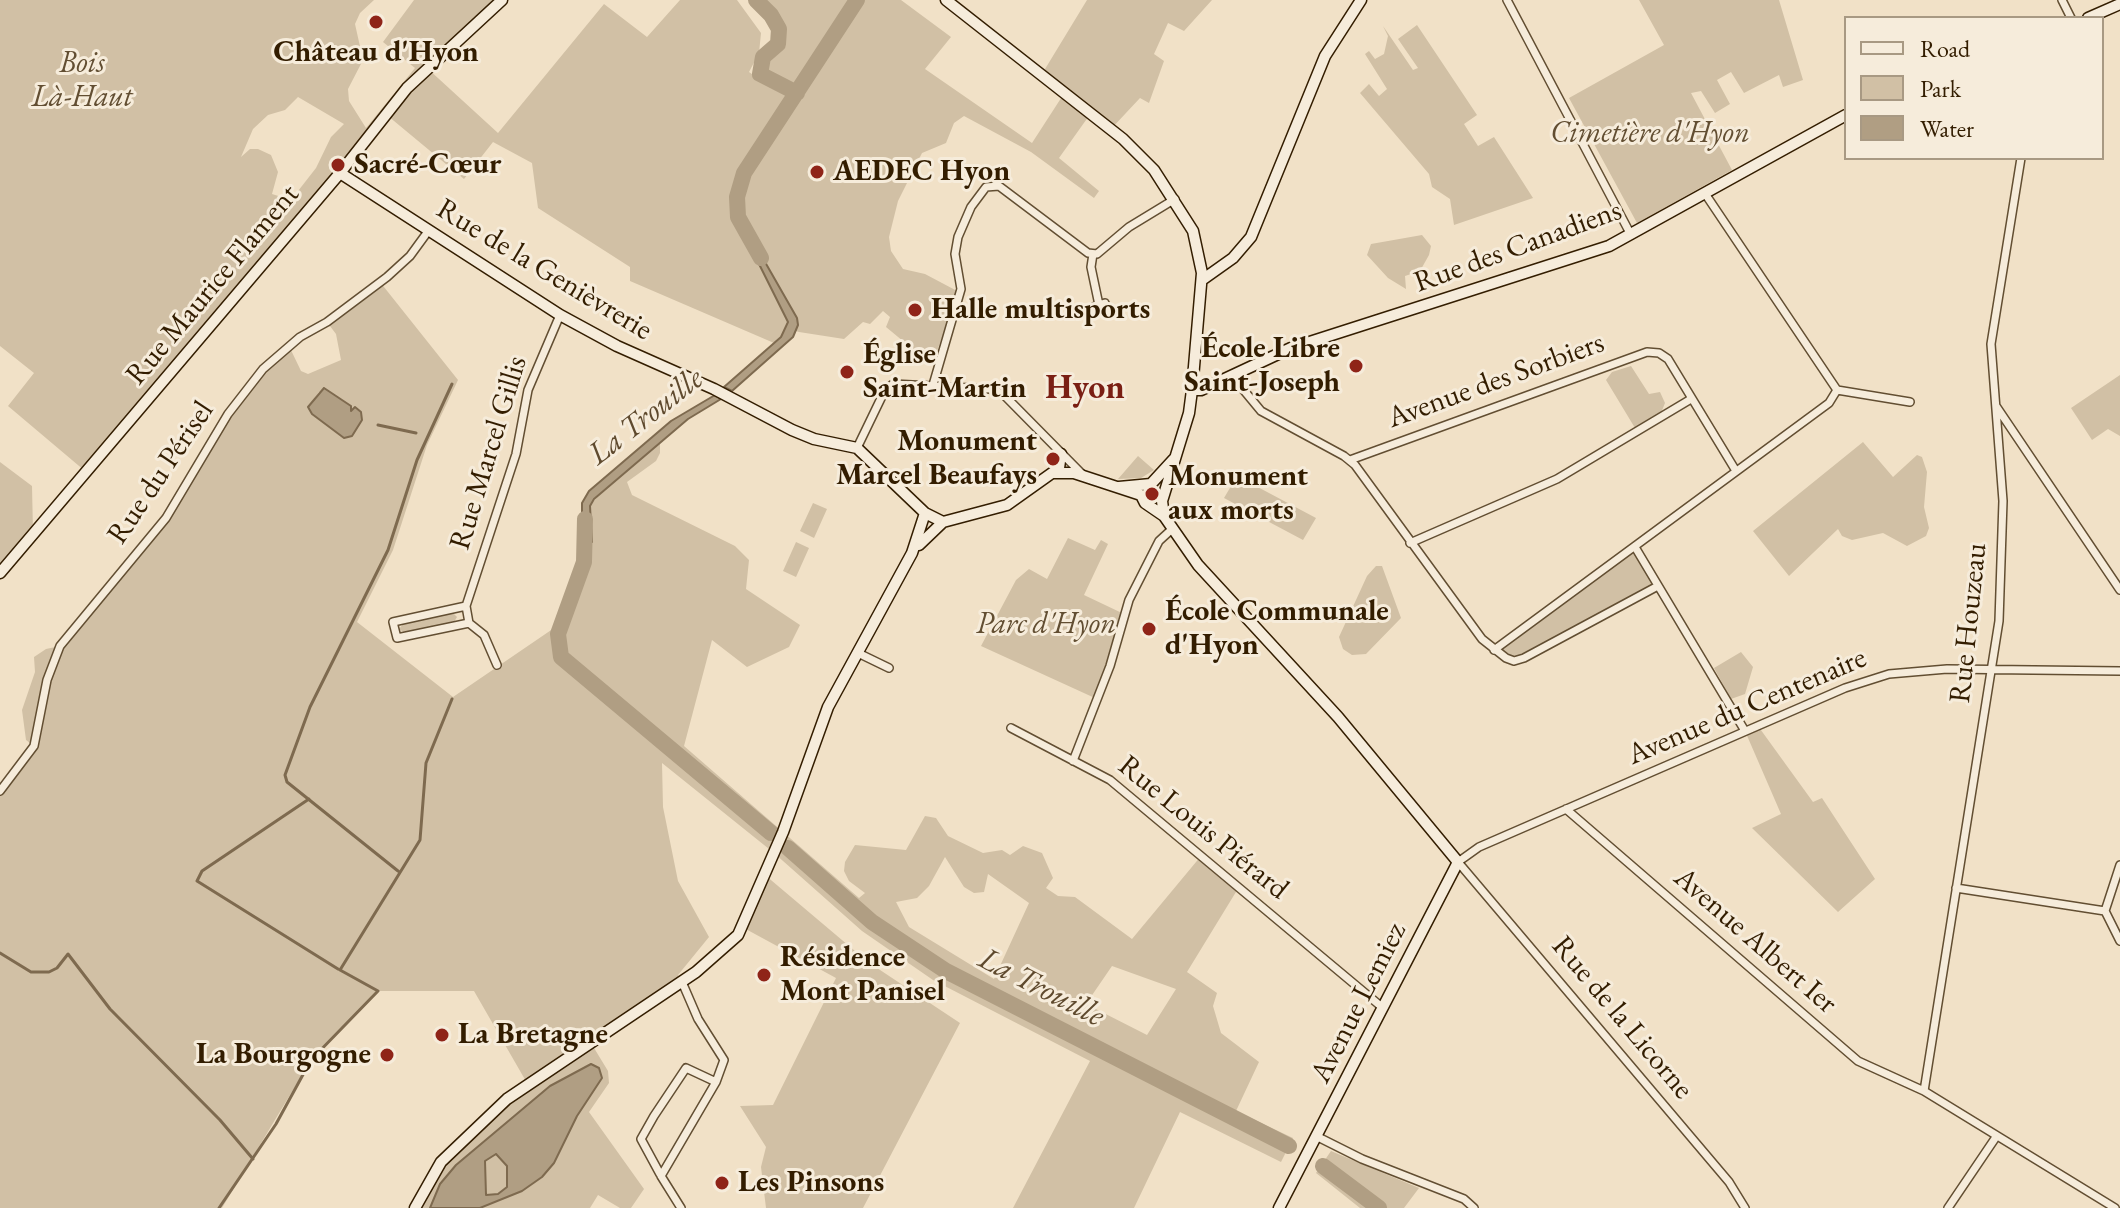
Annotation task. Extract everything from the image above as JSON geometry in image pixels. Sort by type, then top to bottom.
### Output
[{"type":"street","name":"Rue Maurice Flament","points":[[0,573],[340,173],[418,76],[502,0]]},
{"type":"street","points":[[946,0],[1123,139],[1154,170],[1193,231],[1200,253],[1202,280],[1192,390],[1189,413],[1160,500]]},
{"type":"street","points":[[1202,280],[1226,264],[1251,237],[1325,56],[1361,0]]},
{"type":"street","points":[[1507,0],[1631,235]]},
{"type":"street","points":[[2093,16],[2120,4]]},
{"type":"street","name":"Rue des Canadiens","points":[[1192,390],[1201,390],[1291,348],[1590,254],[1706,195],[1844,116]]},
{"type":"street","name":"Rue Houzeau","points":[[1924,1091],[2002,586],[2003,501],[1991,344],[2021,160]]},
{"type":"street","name":"Rue de la Genièvrerie","points":[[340,173],[560,315],[629,352],[714,389],[814,439],[857,448]]},
{"type":"street","points":[[933,385],[961,289],[956,258],[958,237],[971,207],[986,187],[999,186],[1093,254]]},
{"type":"street","points":[[1706,195],[1837,390],[1910,402]]},
{"type":"street","points":[[1093,254],[1106,249],[1129,227],[1175,199]]},
{"type":"street","name":"Rue du Périsel","points":[[0,791],[34,746],[47,680],[60,646],[166,518],[228,414],[263,369],[300,337],[327,322],[387,277],[410,256],[429,230]]},
{"type":"street","points":[[1090,308],[1102,304],[1091,267],[1093,254]]},
{"type":"street","name":"Rue Marcel Gillis","points":[[497,665],[484,635],[469,623],[466,606],[516,454],[528,390],[560,315]]},
{"type":"street","name":"Avenue des Sorbiers","points":[[1350,460],[1647,352],[1659,353],[1668,359],[1691,399]]},
{"type":"street","points":[[1232,376],[1261,411],[1350,460],[1494,650],[1510,660],[1519,660],[1656,587]]},
{"type":"street","points":[[943,522],[925,513],[857,448],[885,390],[899,383],[990,389],[1003,394],[1085,476]]},
{"type":"street","points":[[1494,650],[1829,403],[1837,390]]},
{"type":"street","points":[[1410,543],[1557,479],[1691,399],[1736,471]]},
{"type":"street","points":[[1995,405],[2120,590]]},
{"type":"street","points":[[912,553],[943,522],[1007,505],[1055,470],[1061,454]]},
{"type":"street","points":[[1160,500],[1145,503],[1146,488],[1174,459]]},
{"type":"street","points":[[1055,470],[1117,487],[1160,487],[1164,516],[1198,565],[1338,717],[1458,862]]},
{"type":"street","points":[[415,1208],[441,1162],[507,1099],[682,982],[714,959],[738,935],[783,832],[828,707],[912,553],[925,513]]},
{"type":"street","name":"Rue Louis Piérard","points":[[1171,530],[1159,541],[1129,600],[1110,666],[1073,761],[1110,780],[1383,1008]]},
{"type":"street","points":[[1635,547],[1656,587],[1745,731]]},
{"type":"street","points":[[466,606],[393,622],[397,638],[469,623]]},
{"type":"street","points":[[858,653],[889,668]]},
{"type":"street","name":"Avenue du Centenaire","points":[[1458,862],[1468,852],[1566,809],[1845,688],[1889,674],[1991,670],[2120,671]]},
{"type":"street","points":[[1011,728],[1073,761]]},
{"type":"street","name":"Avenue Albert Ier","points":[[1566,809],[1852,1056],[1924,1091],[2115,1208]]},
{"type":"street","name":"Avenue Lemiez","points":[[1279,1208],[1458,862]]},
{"type":"street","name":"Rue de la Licorne","points":[[1458,862],[1729,1182],[1745,1208]]},
{"type":"street","points":[[2120,865],[2105,911],[2120,941]]},
{"type":"street","points":[[1956,888],[2105,911]]},
{"type":"street","points":[[661,1176],[716,1082],[724,1060],[698,1019],[682,982]]},
{"type":"street","points":[[681,1208],[641,1139],[686,1068],[716,1082]]},
{"type":"street","points":[[1316,1136],[1362,1159],[1464,1199],[1474,1208]]},
{"type":"street","points":[[1948,1208],[1996,1137]]},
{"type":"green space","name":"Bois Là-Haut","points":[[0,0],[374,0],[360,13],[355,24],[363,60],[348,89],[349,101],[366,128],[415,68],[383,42],[414,0],[492,0],[497,5],[427,68],[498,133],[604,4],[647,37],[680,0],[737,0],[761,33],[759,53],[749,72],[769,86],[791,95],[790,113],[865,0],[901,0],[951,37],[925,69],[1032,143],[1065,92],[1042,74],[1087,0],[1212,0],[1184,31],[1168,23],[1154,54],[1164,61],[1149,103],[1140,98],[1111,129],[1091,113],[1059,158],[1099,191],[1094,198],[1031,152],[964,116],[954,123],[946,143],[922,153],[898,201],[889,237],[891,251],[903,269],[925,274],[959,292],[934,359],[915,351],[886,327],[890,317],[883,311],[870,324],[863,322],[844,339],[799,332],[793,330],[794,321],[772,286],[788,321],[784,334],[774,343],[630,281],[630,267],[538,208],[532,163],[493,142],[464,179],[388,116],[85,471],[8,406],[34,373],[0,346]],"holes":[[[298,97],[344,124],[331,137],[316,168],[291,200],[272,194],[278,172],[271,155],[250,149],[241,157],[253,129],[268,115],[285,110]]]},
{"type":"green space","points":[[760,0],[850,0],[792,88],[764,74],[765,59],[780,46],[782,24]]},
{"type":"green space","name":"Cimetière d'Hyon","points":[[1639,0],[1779,0],[1803,80],[1783,87],[1779,75],[1744,93],[1731,72],[1717,80],[1730,104],[1715,113],[1701,91],[1691,93],[1732,170],[1637,223],[1569,98],[1664,45]]},
{"type":"green space","points":[[1417,25],[1477,115],[1464,124],[1478,146],[1494,137],[1533,198],[1454,225],[1450,199],[1432,187],[1429,174],[1360,93],[1369,84],[1379,96],[1387,89],[1365,54],[1369,51],[1375,59],[1384,54],[1388,36],[1383,26],[1413,70],[1418,68],[1398,39]]},
{"type":"green space","points":[[1422,235],[1431,246],[1429,255],[1420,271],[1405,276],[1406,289],[1388,278],[1367,255],[1371,244]]},
{"type":"green space","points":[[380,282],[458,380],[427,445],[393,550],[357,622],[453,697],[560,624],[584,562],[588,564],[592,542],[590,506],[601,492],[660,442],[656,461],[627,482],[632,495],[735,546],[749,560],[746,589],[800,625],[789,647],[747,667],[712,640],[684,746],[859,898],[865,893],[849,881],[844,871],[845,862],[855,845],[906,850],[925,816],[936,818],[948,836],[983,853],[1002,850],[1010,855],[1023,846],[1042,853],[1053,878],[1046,888],[1058,896],[1075,897],[1132,939],[1201,856],[1239,887],[1187,972],[1217,993],[1213,1006],[1221,1033],[1259,1062],[1236,1111],[1293,1138],[1281,1162],[1180,1112],[1134,1208],[1013,1208],[1090,1061],[933,980],[862,931],[774,853],[662,763],[663,807],[678,881],[709,937],[678,975],[682,982],[591,1043],[608,1071],[609,1083],[589,1112],[644,1189],[631,1208],[620,1208],[598,1195],[590,1208],[415,1208],[428,1181],[527,1083],[474,991],[378,991],[311,1060],[222,1208],[0,1208],[0,791],[34,746],[26,740],[22,710],[35,672],[34,657],[46,649],[60,646],[166,518],[228,414],[263,369],[289,346],[301,371],[308,374],[341,360],[336,334],[327,322]],"holes":[[[319,392],[351,412],[361,412],[358,428],[308,407]],[[945,857],[964,887],[974,893],[984,892],[988,874],[1029,903],[994,979],[909,927],[896,902],[917,898],[929,886]],[[1112,966],[1176,989],[1147,1035],[1086,1004]]]},
{"type":"green space","points":[[1631,366],[1649,394],[1660,392],[1665,403],[1661,413],[1635,428],[1606,380],[1612,372]]},
{"type":"green space","points":[[2120,375],[2120,436],[2108,429],[2092,440],[2071,408]]},
{"type":"green space","points":[[1863,442],[1893,477],[1917,455],[1922,457],[1927,472],[1924,507],[1929,528],[1926,536],[1907,546],[1883,533],[1852,540],[1842,536],[1838,529],[1789,576],[1753,531]]},
{"type":"green space","points":[[1138,456],[1154,470],[1141,478],[1118,479]]},
{"type":"green space","points":[[0,462],[32,486],[33,532],[0,573]]},
{"type":"green space","points":[[1237,476],[1316,518],[1303,540],[1224,498]]},
{"type":"green space","points":[[813,503],[827,509],[814,538],[800,531]]},
{"type":"green space","name":"Parc d'Hyon","points":[[1068,538],[1095,550],[1101,540],[1108,544],[1084,595],[1124,614],[1097,699],[981,646],[1016,580],[1029,569],[1047,579]]},
{"type":"green space","points":[[796,542],[809,548],[796,577],[783,571]]},
{"type":"green space","points":[[1635,547],[1656,587],[1519,660],[1500,655],[1501,645]]},
{"type":"green space","points":[[1376,566],[1382,566],[1401,618],[1366,654],[1352,655],[1343,649],[1339,637],[1367,576]]},
{"type":"green space","points":[[453,613],[457,617],[454,622],[405,633],[399,629],[404,623]]},
{"type":"green space","points":[[1741,652],[1753,667],[1745,694],[1731,699],[1714,668]]},
{"type":"green space","points":[[1758,726],[1813,802],[1822,798],[1875,879],[1838,912],[1752,828],[1781,814],[1745,731]]},
{"type":"green space","points":[[765,875],[868,962],[960,1023],[863,1208],[766,1208],[761,1167],[766,1147],[740,1106],[773,1105],[836,978],[742,927]]},
{"type":"green space","points":[[1331,1151],[1419,1188],[1404,1208],[1360,1208],[1316,1173]]},
{"type":"water","points":[[753,241],[797,318],[798,325],[793,337],[732,391],[724,387],[781,337],[788,322],[748,242]]},
{"type":"water","points":[[324,388],[351,406],[351,411],[355,407],[361,412],[362,420],[352,436],[344,438],[312,414],[308,407]]},
{"type":"water","points":[[715,395],[721,399],[688,419],[594,499],[590,506],[592,542],[582,539],[582,503],[589,491],[671,421]]},
{"type":"water","points":[[591,1064],[599,1068],[602,1078],[577,1116],[554,1163],[542,1177],[522,1191],[480,1208],[430,1208],[440,1184],[456,1165],[550,1086]],"holes":[[[496,1154],[507,1166],[507,1187],[498,1194],[486,1195],[485,1161]]]},
{"type":"waterway","name":"La Trouille","points":[[756,0],[771,15],[779,29],[778,44],[763,57],[760,74],[797,93]]},
{"type":"waterway","name":"La Trouille","points":[[761,258],[738,217],[737,197],[744,173],[857,0]]},
{"type":"waterway","points":[[398,871],[287,782],[285,775],[310,707],[388,550],[417,460],[452,384]]},
{"type":"waterway","points":[[378,425],[416,433]]},
{"type":"waterway","name":"La Trouille","points":[[585,519],[584,562],[558,634],[561,657],[771,833]]},
{"type":"waterway","points":[[219,1208],[276,1124],[311,1060],[378,991],[340,970],[420,840],[426,763],[452,699]]},
{"type":"waterway","points":[[309,799],[202,871],[197,881],[338,969]]},
{"type":"waterway","name":"La Trouille","points":[[788,848],[872,922],[946,971],[1289,1146]]},
{"type":"waterway","points":[[0,953],[31,972],[49,972],[57,968],[68,954],[110,1009],[220,1120],[253,1159]]},
{"type":"waterway","name":"La Trouille","points":[[1323,1166],[1379,1208]]},
{"type":"place","name":"Château d'Hyon","points":[[376,22]]},
{"type":"place","name":"Sacré-Cœur","points":[[338,165]]},
{"type":"place","name":"AEDEC Hyon","points":[[817,172]]},
{"type":"place","name":"Halle multisports","points":[[915,310]]},
{"type":"place","name":"École Libre Saint-Joseph","points":[[1356,366]]},
{"type":"place","name":"Église Saint-Martin","points":[[847,372]]},
{"type":"place","name":"Monument Marcel Beaufays","points":[[1053,459]]},
{"type":"place","name":"Monument aux morts","points":[[1152,494]]},
{"type":"place","name":"École Communale d'Hyon","points":[[1149,629]]},
{"type":"place","name":"Résidence Mont Panisel","points":[[764,975]]},
{"type":"place","name":"La Bretagne","points":[[442,1035]]},
{"type":"place","name":"La Bourgogne","points":[[387,1055]]},
{"type":"place","name":"Les Pinsons","points":[[722,1183]]},
{"type":"district","name":"Hyon","points":[[1085,389]]}]
